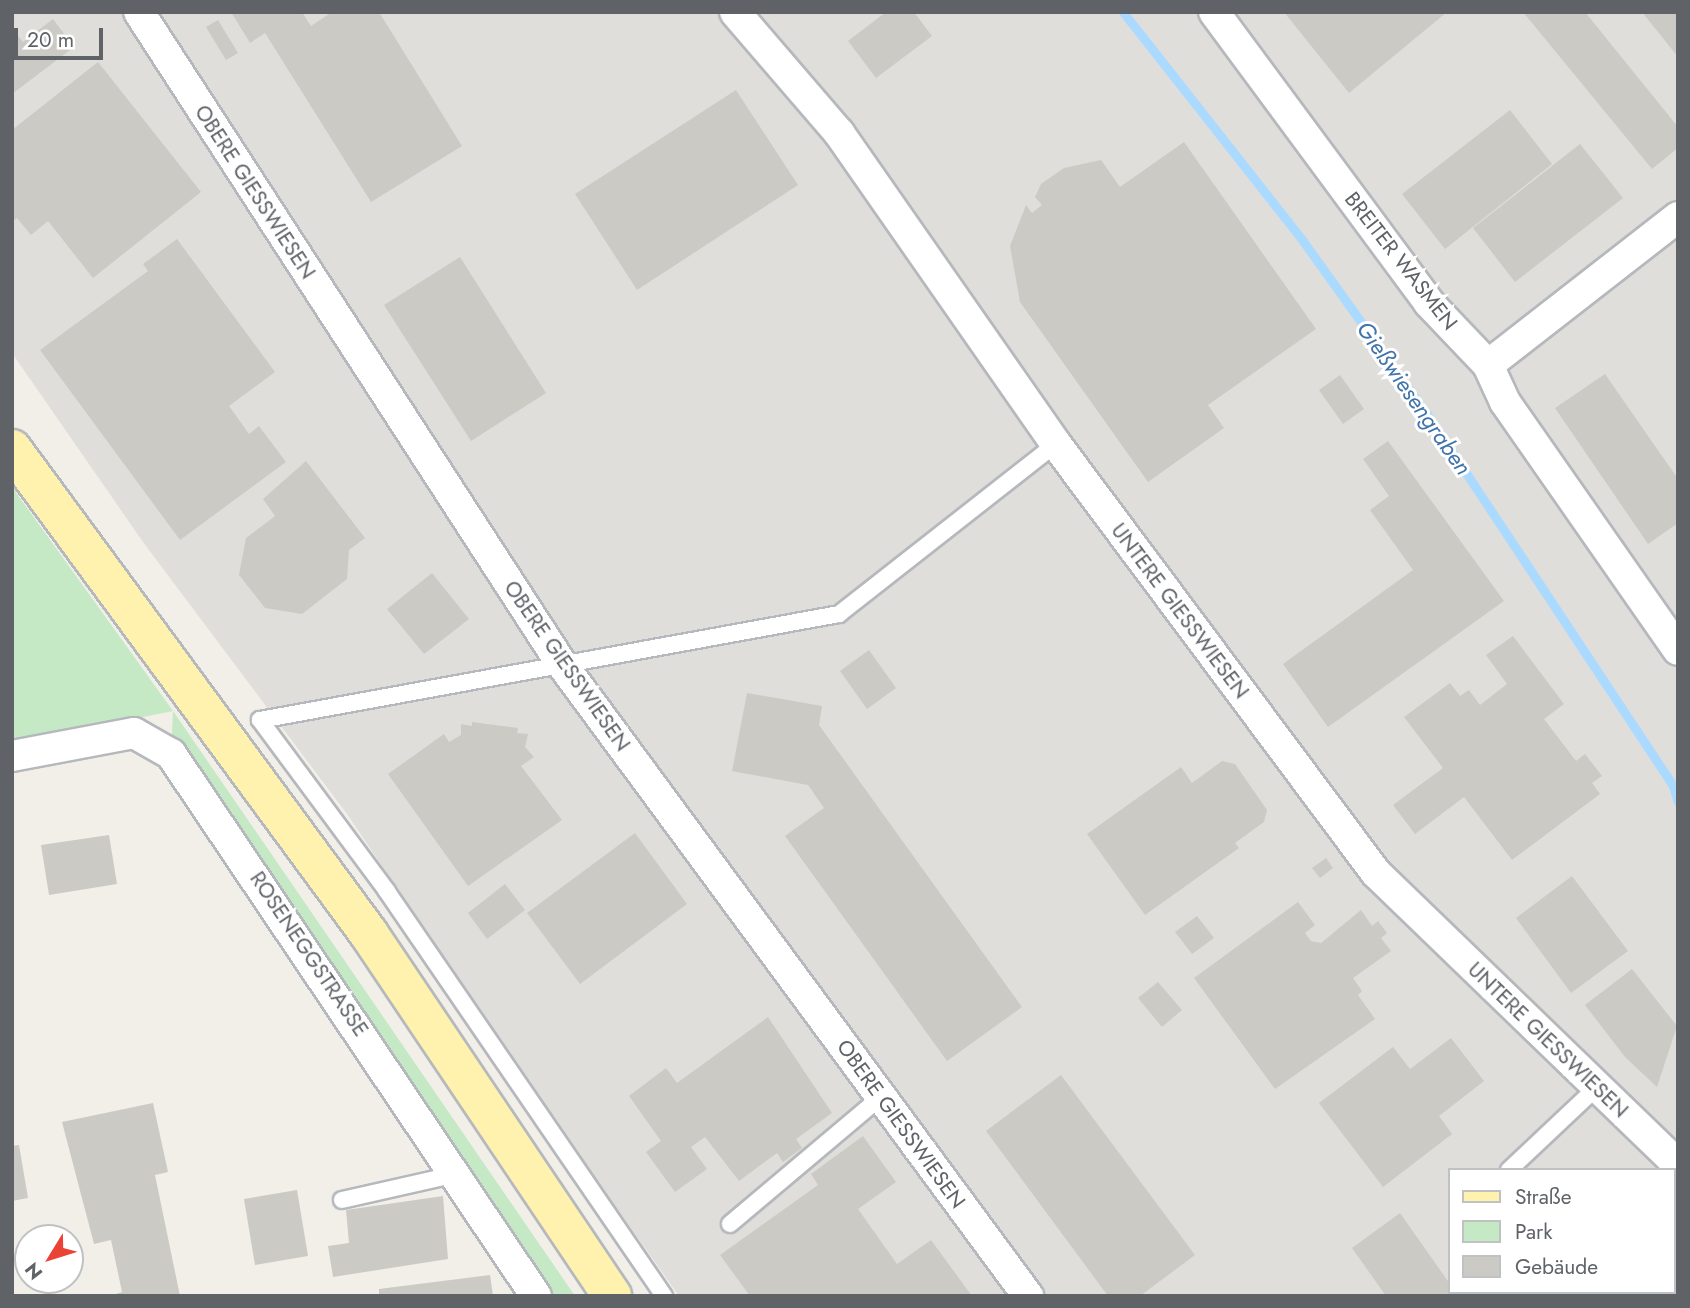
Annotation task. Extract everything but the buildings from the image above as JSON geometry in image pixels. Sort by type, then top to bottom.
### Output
[{"type":"main road","points":[[12,449],[317,859],[612,1296]]},
{"type":"street","name":"OBERE GIESSWIESEN","points":[[139,12],[561,663],[1028,1296]]},
{"type":"street","name":"UNTERE GIESSWIESEN","points":[[734,12],[839,133],[1056,444],[1376,873],[1678,1165]]},
{"type":"street","name":"BREITER WASMEN","points":[[1214,12],[1429,303],[1488,365],[1505,402],[1678,650]]},
{"type":"street","points":[[1488,365],[1678,217]]},
{"type":"street","name":"ROSENEGGSTRASSE","points":[[12,757],[134,733],[171,754],[457,1174],[536,1296]]},
{"type":"lane","points":[[664,1296],[387,891],[260,720],[839,614],[1056,444]]},
{"type":"lane","points":[[1511,1168],[1597,1087]]},
{"type":"lane","points":[[730,1224],[881,1097]]},
{"type":"lane","points":[[342,1200],[457,1174]]},
{"type":"shaded area","points":[[12,12],[1678,12],[1678,1296],[679,1296],[528,1083],[347,814],[143,542],[12,353]]},
{"type":"green space","points":[[12,487],[173,711],[12,743]]},
{"type":"green space","points":[[173,711],[575,1296],[536,1296],[171,754]]},
{"type":"waterway","name":"Gießwiesengraben","points":[[1123,12],[1303,241],[1431,420],[1673,786],[1678,802]]}]
